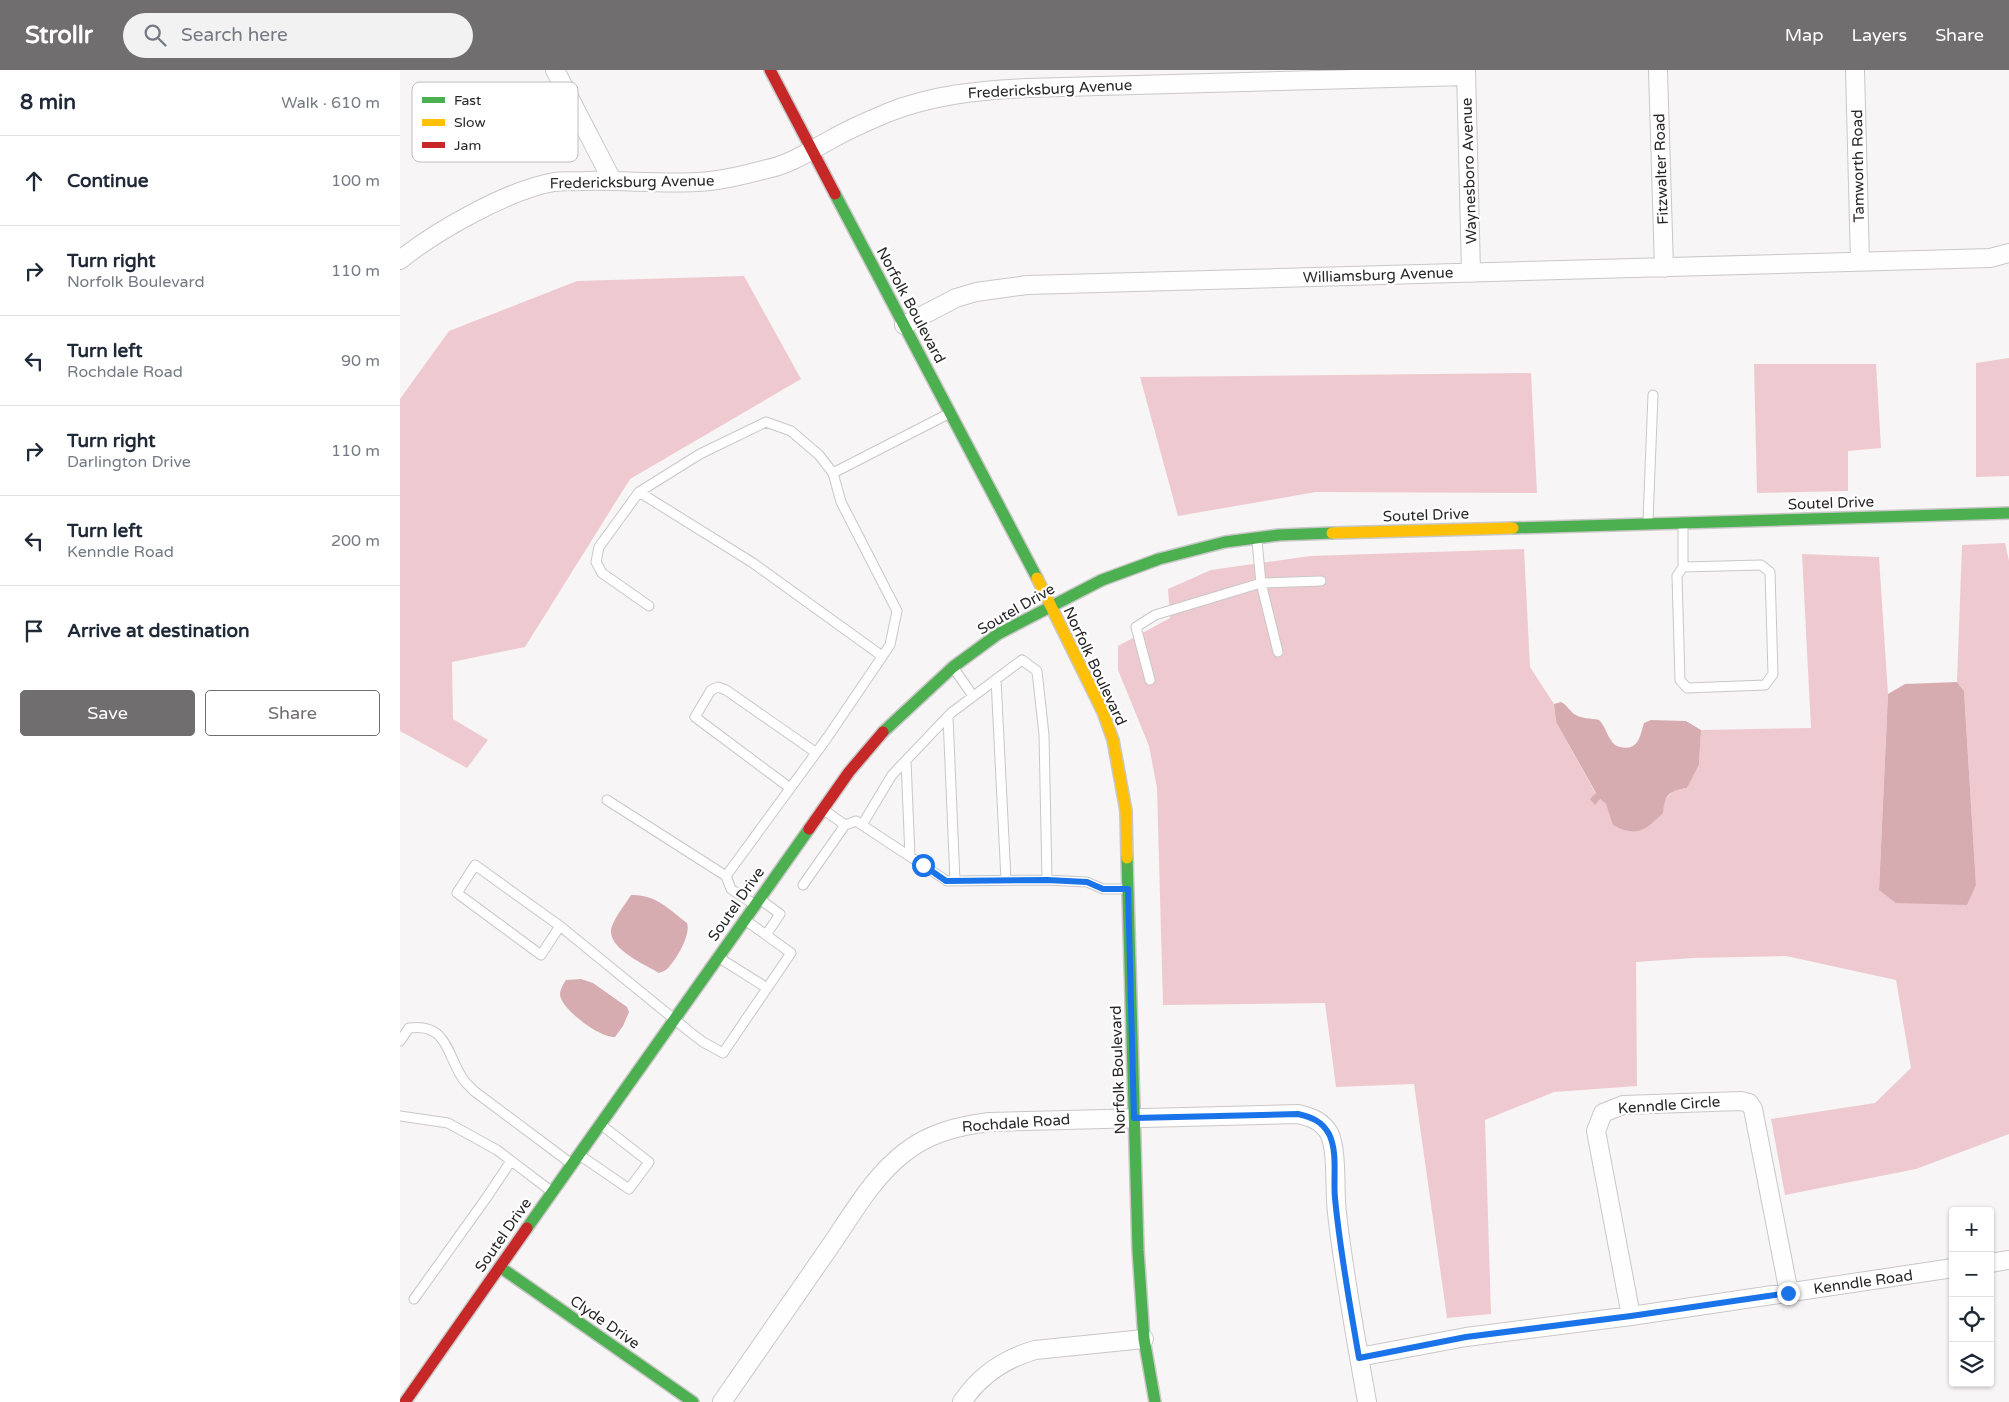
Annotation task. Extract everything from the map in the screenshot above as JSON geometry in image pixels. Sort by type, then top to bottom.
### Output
[{"type":"main road","name":"Norfolk Boulevard","points":[[770,70],[1051,605],[1090,683],[1112,740],[1126,811],[1138,1250],[1144,1339],[1155,1402]]},
{"type":"main road","name":"Soutel Drive","points":[[405,1402],[756,901],[849,772],[880,734],[909,706],[953,667],[998,634],[1102,580],[1160,559],[1225,542],[1279,535],[2009,513]]},
{"type":"main road","name":"Clyde Drive","points":[[500,1267],[693,1402]]},
{"type":"street","points":[[555,70],[561,82]]},
{"type":"street","name":"Fitzwalter Road","points":[[1658,70],[1664,268]]},
{"type":"street","name":"Tamworth Road","points":[[1855,70],[1860,262]]},
{"type":"street","name":"Fredericksburg Avenue","points":[[400,260],[448,228],[534,186],[556,182],[612,180],[696,182],[722,180],[770,169],[813,151],[832,138],[888,112],[923,101],[987,89],[1466,73]]},
{"type":"street","name":"Waynesboro Avenue","points":[[1466,73],[1471,273]]},
{"type":"street","points":[[578,114],[612,180]]},
{"type":"street","name":"Williamsburg Avenue","points":[[904,325],[956,298],[1002,287],[1990,258],[2009,253]]},
{"type":"street","name":"Kenndle Circle","points":[[1631,1316],[1596,1131],[1603,1113],[1623,1105],[1741,1101],[1749,1103],[1753,1109],[1788,1293]]},
{"type":"street","name":"Rochdale Road","points":[[722,1402],[873,1184],[904,1152],[922,1140],[942,1131],[963,1125],[988,1122],[1298,1114],[1311,1117],[1322,1123],[1329,1133],[1333,1145],[1335,1197],[1342,1257],[1359,1358]]},
{"type":"street","points":[[1994,1262],[2009,1260]]},
{"type":"street","name":"Kenndle Road","points":[[1359,1358],[1466,1337],[1631,1316],[1949,1269]]},
{"type":"street","points":[[962,1402],[984,1376],[1001,1364],[1019,1355],[1035,1350],[1144,1339]]},
{"type":"street","points":[[1359,1358],[1367,1402]]},
{"type":"lane","points":[[1648,523],[1653,395]]},
{"type":"lane","points":[[833,473],[950,413]]},
{"type":"lane","points":[[649,606],[602,572],[596,562],[599,548],[639,492],[700,454],[766,422],[791,431],[819,455],[833,473],[841,502],[897,611],[890,645],[827,738],[726,876]]},
{"type":"lane","points":[[639,492],[753,563],[882,656]]},
{"type":"lane","points":[[1683,522],[1683,566],[1676,576],[1680,680],[1687,688],[1765,685],[1773,674],[1770,572],[1761,565],[1683,566]]},
{"type":"lane","points":[[1256,539],[1261,582],[1278,652]]},
{"type":"lane","points":[[1150,680],[1136,627],[1155,615],[1261,582],[1320,581]]},
{"type":"lane","points":[[862,825],[892,775],[948,717],[1022,660],[1037,671],[1044,735],[1047,880]]},
{"type":"lane","points":[[953,667],[973,696]]},
{"type":"lane","points":[[996,679],[1006,880]]},
{"type":"lane","points":[[790,788],[695,717],[711,690],[718,687],[726,690],[815,752]]},
{"type":"lane","points":[[948,717],[955,881]]},
{"type":"lane","points":[[906,761],[910,856]]},
{"type":"lane","points":[[608,800],[726,876],[731,889],[780,914],[766,935]]},
{"type":"lane","points":[[822,809],[845,825]]},
{"type":"lane","points":[[803,885],[845,825],[856,821],[946,881],[1047,880],[1087,882],[1103,889],[1128,889]]},
{"type":"lane","points":[[560,926],[541,955],[457,893],[475,865],[560,926],[703,1042],[723,1053],[791,953],[744,920]]},
{"type":"lane","points":[[718,957],[767,988]]},
{"type":"lane","points":[[400,1042],[409,1028],[430,1029],[440,1035],[463,1080],[474,1091],[575,1160],[629,1189],[649,1162],[600,1123]]},
{"type":"lane","points":[[400,1116],[448,1123],[497,1150],[552,1192]]},
{"type":"lane","points":[[414,1299],[511,1161]]},
{"type":"shaded area","points":[[744,276],[801,379],[630,479],[525,647],[452,662],[453,719],[488,740],[467,768],[400,731],[400,399],[449,331],[577,281]]},
{"type":"shaded area","points":[[2009,358],[2009,476],[1976,477],[1976,363]]},
{"type":"shaded area","points":[[1754,364],[1876,364],[1881,448],[1848,451],[1848,491],[1757,493]]},
{"type":"shaded area","points":[[1531,373],[1537,493],[1316,492],[1178,516],[1140,377]]},
{"type":"shaded area","points":[[2005,543],[2009,561],[2009,1134],[1916,1169],[1785,1195],[1771,1119],[1875,1103],[1911,1068],[1896,980],[1786,956],[1693,958],[1636,962],[1637,1086],[1554,1092],[1485,1120],[1491,1314],[1447,1318],[1414,1084],[1336,1087],[1325,1003],[1163,1005],[1157,788],[1149,746],[1118,670],[1118,646],[1170,618],[1168,589],[1211,570],[1310,556],[1524,549],[1530,667],[1554,704],[1556,722],[1596,794],[1591,799],[1600,799],[1606,804],[1614,825],[1665,800],[1673,791],[1687,788],[1699,765],[1701,730],[1811,728],[1802,554],[1879,557],[1888,694],[1879,890],[1976,885],[1964,691],[1957,682],[1962,545]]},
{"type":"shaded area","points":[[1957,682],[1964,691],[1976,885],[1967,905],[1896,903],[1879,890],[1888,694],[1905,684]]},
{"type":"shaded area","points":[[1561,702],[1577,716],[1599,720],[1613,743],[1620,747],[1626,748],[1634,745],[1639,738],[1644,723],[1651,720],[1686,721],[1701,730],[1699,765],[1687,788],[1676,790],[1669,794],[1663,813],[1646,828],[1629,831],[1613,825],[1606,804],[1600,799],[1595,805],[1590,799],[1596,793],[1556,722],[1554,704]]},
{"type":"shaded area","points":[[631,895],[640,895],[655,900],[687,923],[687,934],[683,946],[672,963],[662,972],[659,973],[635,960],[619,948],[611,934],[612,926],[618,914]]},
{"type":"shaded area","points":[[581,979],[593,983],[627,1007],[629,1012],[623,1026],[615,1037],[600,1033],[583,1022],[562,1001],[560,993],[566,980]]},
{"type":"traffic: fast","points":[[835,194],[1037,578]]},
{"type":"traffic: fast","points":[[1513,528],[2009,513]]},
{"type":"traffic: fast","points":[[883,732],[953,667],[998,634],[1102,580],[1159,559],[1225,542],[1279,535],[1332,533]]},
{"type":"traffic: fast","points":[[527,1228],[809,829]]},
{"type":"traffic: fast","points":[[1127,858],[1138,1250],[1144,1339],[1155,1402]]},
{"type":"traffic: fast","points":[[500,1267],[693,1402]]},
{"type":"traffic: slow","points":[[1332,533],[1513,528]]},
{"type":"traffic: slow","points":[[1037,578],[1103,712],[1113,740],[1126,811],[1127,858]]},
{"type":"traffic: jam","points":[[770,70],[835,194]]},
{"type":"traffic: jam","points":[[809,829],[849,772],[883,732]]},
{"type":"traffic: jam","points":[[405,1402],[527,1228]]},
{"type":"route","points":[[923,865],[946,881],[1047,880],[1087,882],[1103,889],[1128,889],[1134,1118],[1298,1114],[1311,1117],[1322,1123],[1329,1133],[1333,1145],[1335,1197],[1342,1257],[1359,1358],[1466,1337],[1631,1316],[1788,1293]]}]
